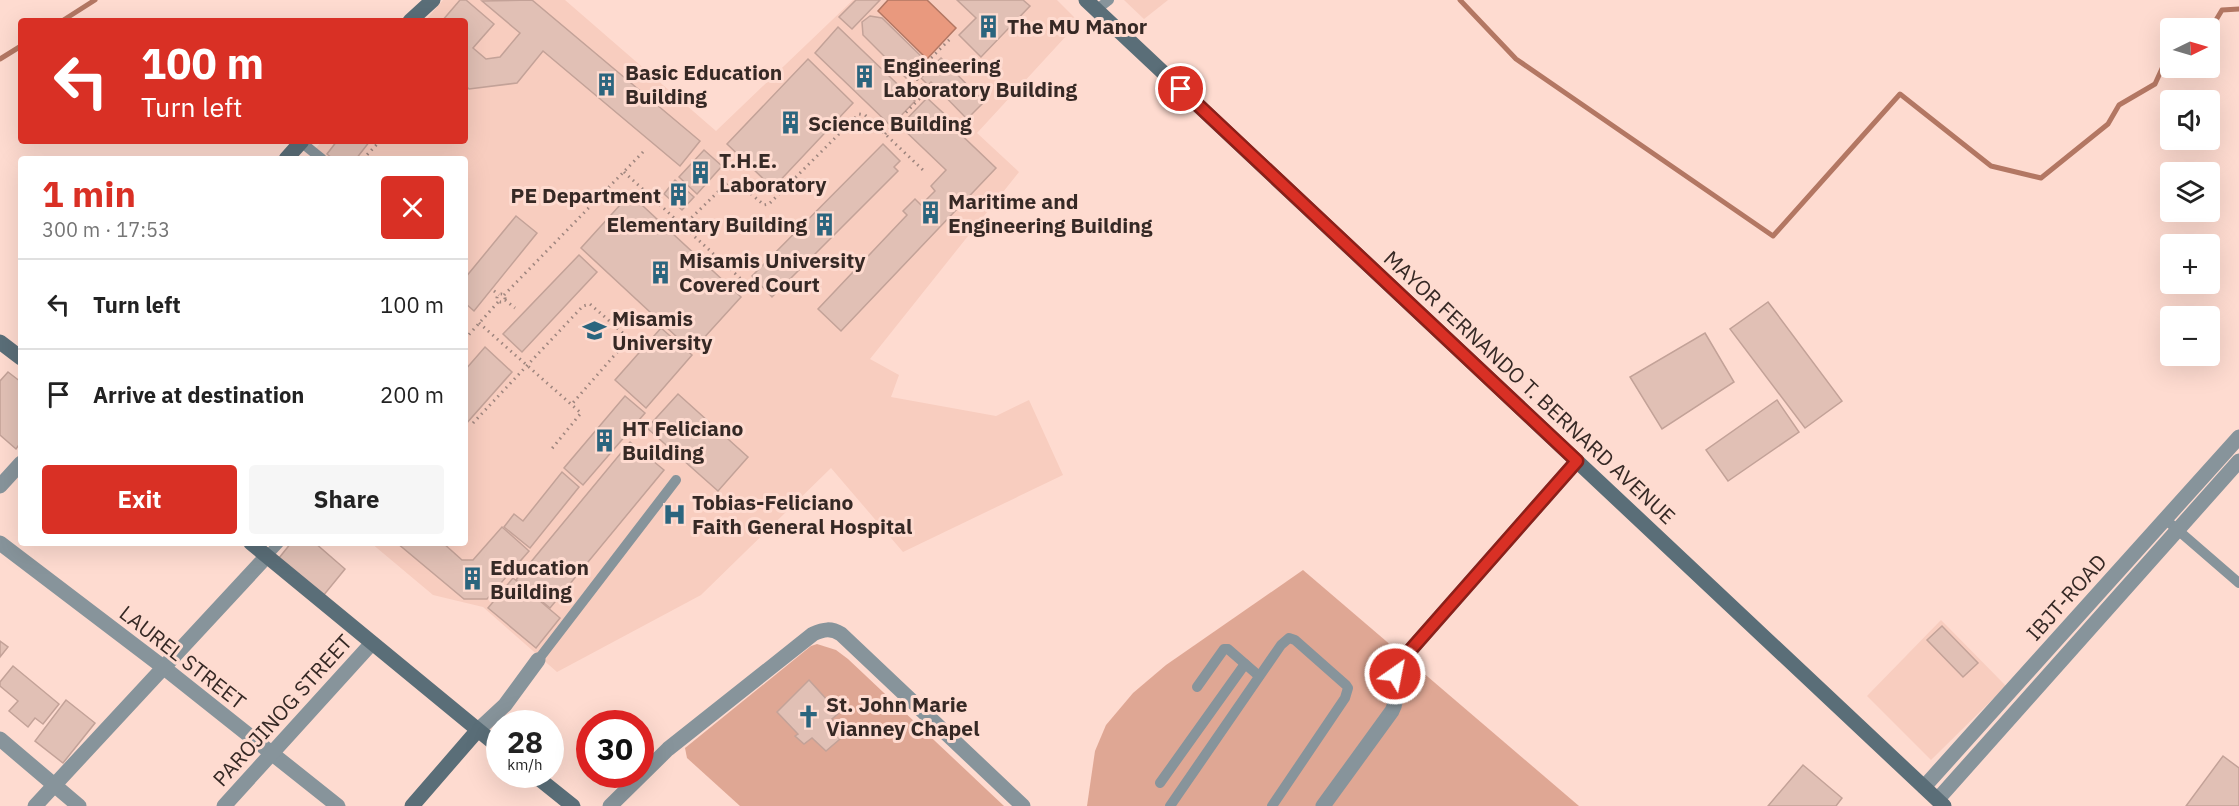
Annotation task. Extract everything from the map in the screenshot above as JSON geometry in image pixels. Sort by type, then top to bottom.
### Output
[{"type":"main road","points":[[413,18],[433,0]]},
{"type":"main road","name":"MAYOR FERNANDO T. BERNARD AVENUE","points":[[1097,3],[1577,461],[1941,803]]},
{"type":"main road","points":[[288,156],[298,144]]},
{"type":"main road","points":[[0,342],[18,356]]},
{"type":"main road","points":[[255,546],[486,737]]},
{"type":"main road","points":[[412,806],[477,730]]},
{"type":"main road","points":[[550,788],[573,806]]},
{"type":"street","name":"IBJT-ROAD","points":[[1924,786],[2239,437]]},
{"type":"street","points":[[1323,806],[1392,711],[1397,698],[1395,674],[1400,662],[1577,461]]},
{"type":"street","name":"IBJT-ROAD","points":[[1941,803],[1985,747],[2239,461]]},
{"type":"street","points":[[0,486],[18,466]]},
{"type":"street","name":"LAUREL STREET","points":[[0,543],[163,667],[339,806]]},
{"type":"street","points":[[34,806],[267,556]]},
{"type":"street","points":[[610,806],[668,748],[693,727],[813,634],[832,629],[841,634],[1023,806]]},
{"type":"street","name":"PAROJINOG STREET","points":[[224,806],[372,642]]},
{"type":"street","points":[[477,730],[505,705],[538,660]]},
{"type":"street","points":[[1971,734],[1985,747]]},
{"type":"street","points":[[0,739],[79,806]]},
{"type":"lane","points":[[304,144],[318,156]]},
{"type":"lane","points":[[538,660],[675,480]]},
{"type":"lane","points":[[2165,519],[2239,583]]},
{"type":"lane","points":[[267,556],[276,546]]},
{"type":"lane","points":[[1170,806],[1259,676],[1284,641],[1289,638],[1295,640],[1348,688],[1345,698],[1272,806]]},
{"type":"lane","points":[[1197,687],[1224,649],[1228,649],[1259,676]]},
{"type":"lane","points":[[1160,783],[1245,664]]},
{"type":"path","points":[[885,134],[924,94],[925,89],[915,74],[950,39]]},
{"type":"path","points":[[683,226],[726,184],[732,181],[737,182],[764,205],[769,204],[859,114],[865,115],[923,170]]},
{"type":"path","points":[[366,156],[377,144]]},
{"type":"path","points":[[468,336],[499,301],[497,298],[503,297],[644,151]]},
{"type":"path","points":[[624,172],[741,279]]},
{"type":"path","points":[[494,291],[515,308]]},
{"type":"path","points":[[473,423],[587,304],[593,306],[623,333],[626,342],[571,405]]},
{"type":"path","points":[[479,323],[581,413],[550,452]]},
{"type":"shaded area","name":"Misamis University","points":[[443,0],[565,0],[716,131],[853,0],[1057,0],[1079,22],[977,133],[1019,172],[870,359],[899,375],[891,397],[996,416],[1029,400],[1063,475],[903,552],[831,468],[701,595],[557,672],[483,607],[433,595],[375,546],[468,546],[468,156],[310,156],[320,144],[468,144],[468,18],[428,18]]},
{"type":"shaded area","points":[[888,0],[927,0],[956,28],[927,59],[878,11]]},
{"type":"shaded area","points":[[1124,0],[1168,0],[1144,19]]},
{"type":"shaded area","points":[[1303,570],[1579,806],[1087,806],[1095,751],[1106,725],[1133,693],[1166,665]]},
{"type":"shaded area","points":[[1941,620],[2006,686],[1931,760],[1867,696]]},
{"type":"shaded area","points":[[817,644],[836,650],[848,659],[1004,806],[740,806],[687,758],[685,748],[811,646]]},
{"type":"building","name":"Basic Education Building","points":[[460,0],[466,0],[494,24],[473,48],[486,59],[500,57],[520,33],[482,1],[532,0],[700,141],[680,166],[543,51],[517,83],[469,89],[468,18],[445,18]]},
{"type":"building","points":[[856,0],[880,0],[852,29],[839,17]]},
{"type":"building","name":"The MU Manor","points":[[957,0],[1023,0],[1030,6],[981,57],[959,35],[976,18]]},
{"type":"building","points":[[870,16],[882,18],[924,59],[906,78],[863,35],[862,22]]},
{"type":"building","name":"Engineering Laboratory Building","points":[[838,27],[915,101],[891,126],[815,53]]},
{"type":"building","points":[[941,58],[984,102],[967,119],[931,82],[928,85],[921,78]]},
{"type":"building","name":"Science Building","points":[[808,59],[853,103],[773,188],[727,144]]},
{"type":"building","name":"Maritime and Engineering Building","points":[[927,98],[954,123],[951,125],[996,168],[841,331],[818,309],[907,215],[903,211],[915,199],[921,205],[935,191],[931,186],[946,170],[900,126]]},
{"type":"building","points":[[335,144],[368,144],[358,156],[329,156],[327,154]]},
{"type":"building","name":"Elementary Building","points":[[883,144],[900,161],[894,167],[898,171],[772,297],[752,276]]},
{"type":"building","name":"T.H.E. Laboratory","points":[[704,150],[722,166],[697,194],[679,177]]},
{"type":"building","name":"PE Department","points":[[675,180],[694,197],[682,210],[664,194]]},
{"type":"building","name":"Misamis University Covered Court","points":[[630,194],[741,297],[692,351],[581,248]]},
{"type":"building","points":[[516,216],[537,233],[474,311],[468,306],[468,274]]},
{"type":"building","points":[[579,255],[597,272],[522,352],[503,334]]},
{"type":"building","points":[[1768,302],[1842,401],[1805,428],[1730,329]]},
{"type":"building","points":[[661,328],[692,355],[646,408],[615,380]]},
{"type":"building","points":[[1705,333],[1734,382],[1662,429],[1630,377]]},
{"type":"building","points":[[485,347],[512,372],[468,422],[468,367]]},
{"type":"building","points":[[8,372],[18,380],[18,446],[16,449],[0,435],[0,381]]},
{"type":"building","points":[[678,394],[748,457],[718,491],[647,428]]},
{"type":"building","name":"HT Feliciano Building","points":[[625,396],[645,413],[583,485],[564,468]]},
{"type":"building","points":[[1777,400],[1799,432],[1728,481],[1706,450]]},
{"type":"building","points":[[630,442],[664,470],[550,608],[516,580]]},
{"type":"building","points":[[562,472],[579,487],[530,548],[504,527],[514,514],[523,521]]},
{"type":"building","name":"Education Building","points":[[502,527],[529,551],[487,599],[464,599],[401,546],[446,546],[462,560],[473,560]]},
{"type":"building","points":[[289,546],[318,546],[345,569],[323,596],[279,558]]},
{"type":"building","points":[[513,578],[560,618],[536,648],[488,608]]},
{"type":"building","points":[[1942,626],[1978,663],[1963,677],[1927,640]]},
{"type":"building","points":[[0,641],[8,647],[0,657]]},
{"type":"building","points":[[13,666],[59,704],[43,724],[35,718],[28,727],[9,711],[18,701],[0,686],[0,682]]},
{"type":"building","name":"St. John Marie Vianney Chapel","points":[[809,680],[839,713],[832,719],[837,727],[835,734],[840,739],[826,751],[812,738],[804,744],[795,736],[798,734],[777,712]]},
{"type":"building","points":[[66,700],[95,723],[63,763],[35,741]]},
{"type":"building","points":[[2223,756],[2239,768],[2239,806],[2186,806]]},
{"type":"building","points":[[1803,765],[1842,798],[1836,806],[1768,806]]},
{"type":"waterway","points":[[67,18],[95,0]]},
{"type":"waterway","points":[[1460,0],[1516,59],[1773,236],[1900,94],[1991,166],[2041,178],[2108,124],[2119,105],[2155,84],[2160,73]]},
{"type":"waterway","points":[[2217,18],[2222,10],[2239,9]]},
{"type":"waterway","points":[[0,59],[18,48]]},
{"type":"place","name":"The MU Manor","points":[[989,26]]},
{"type":"place","name":"Engineering Laboratory Building","points":[[865,77]]},
{"type":"place","name":"Basic Education Building","points":[[607,84]]},
{"type":"place","name":"Science Building","points":[[790,123]]},
{"type":"place","name":"T.H.E. Laboratory","points":[[701,172]]},
{"type":"place","name":"PE Department","points":[[679,195]]},
{"type":"place","name":"Maritime and Engineering Building","points":[[930,213]]},
{"type":"place","name":"Elementary Building","points":[[825,224]]},
{"type":"place","name":"Misamis University Covered Court","points":[[661,272]]},
{"type":"place","name":"Misamis University","points":[[594,330]]},
{"type":"place","name":"HT Feliciano Building","points":[[604,440]]},
{"type":"place","name":"Tobias-Feliciano Faith General Hospital","points":[[674,514]]},
{"type":"place","name":"Education Building","points":[[472,579]]},
{"type":"place","name":"St. John Marie Vianney Chapel","points":[[808,716]]},
{"type":"route","points":[[1181,89],[1577,461],[1400,662],[1395,674]]}]
